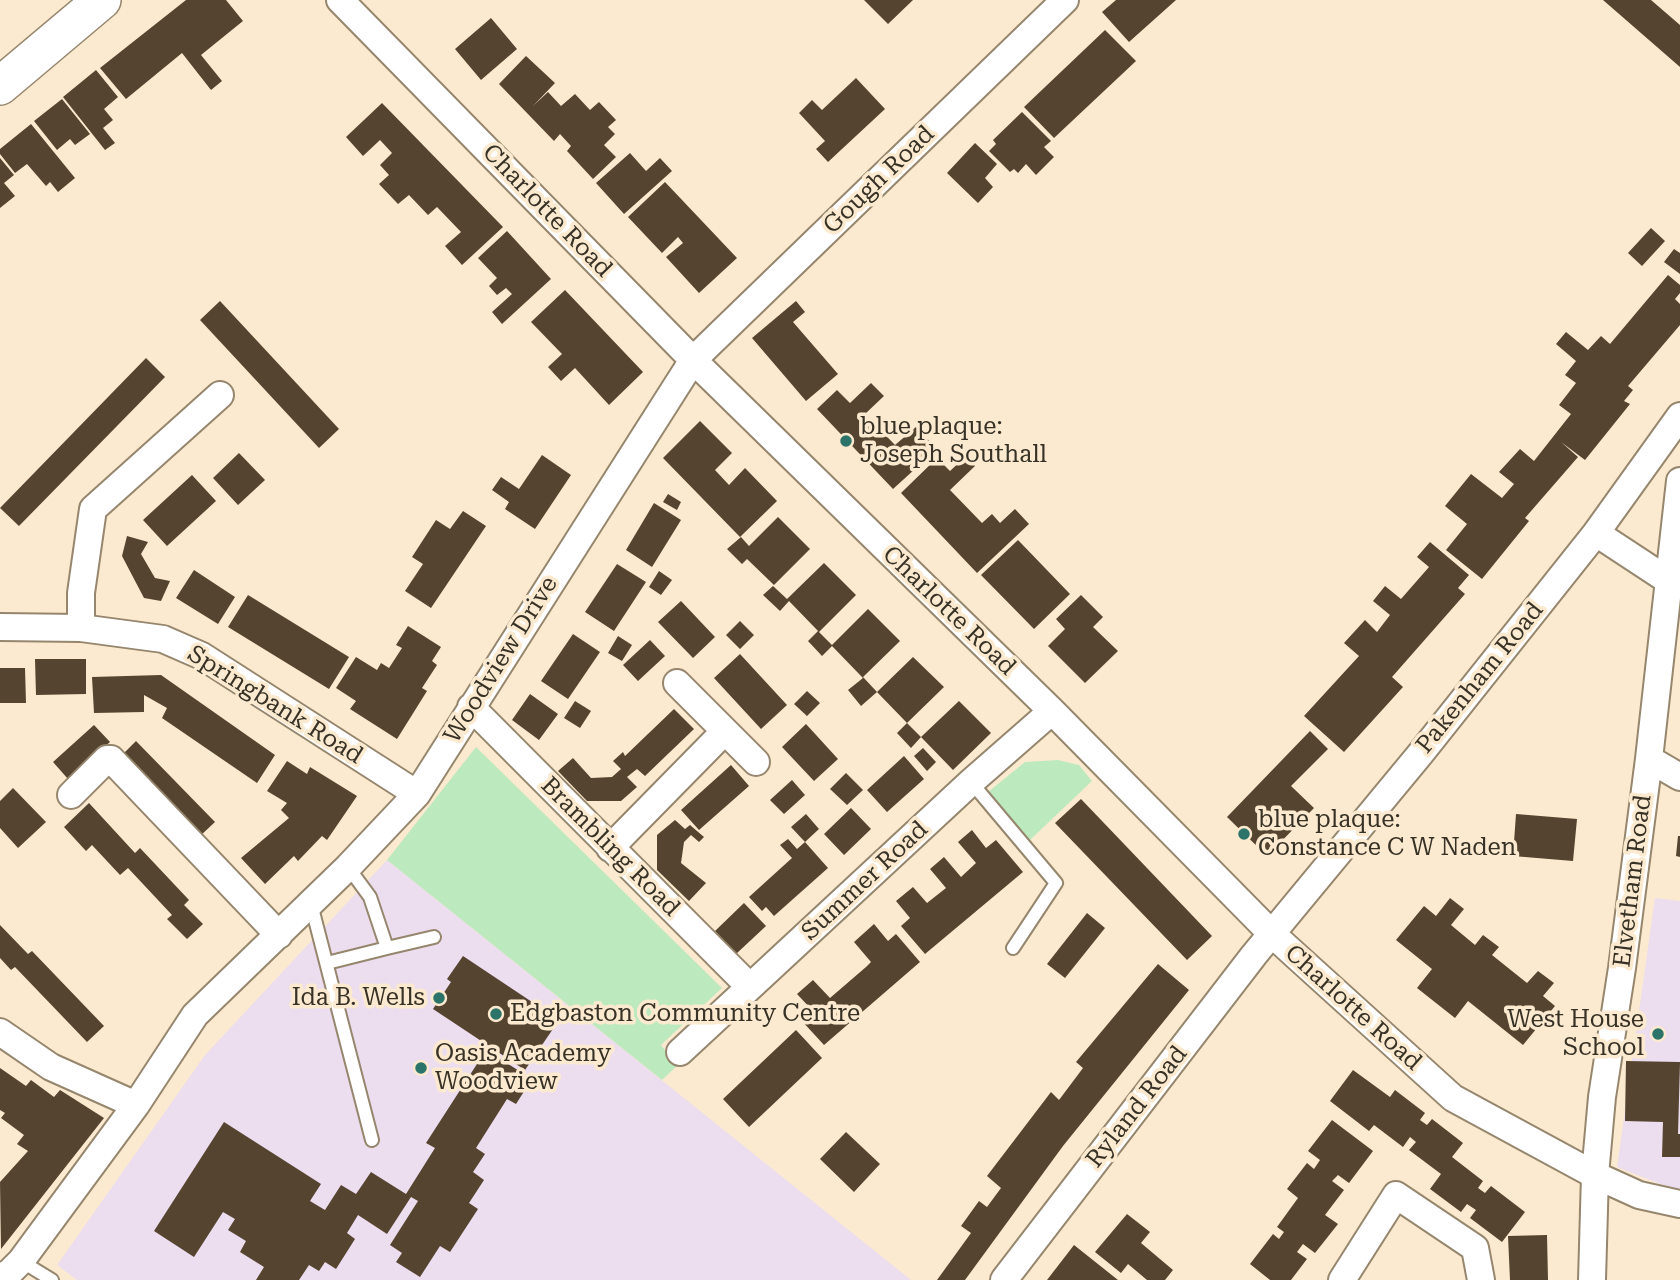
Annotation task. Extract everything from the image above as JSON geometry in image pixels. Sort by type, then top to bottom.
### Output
[{"type":"street","points":[[0,86],[102,0]]},
{"type":"street","name":"Charlotte Road","points":[[340,0],[693,360],[1052,711],[1272,934],[1453,1098],[1595,1175],[1639,1195],[1680,1204]]},
{"type":"street","name":"Gough Road","points":[[693,360],[1065,0]]},
{"type":"street","name":"Woodview Drive","points":[[11,1268],[136,1105],[195,1015],[311,904],[417,794],[693,360]]},
{"type":"street","points":[[81,628],[80,593],[93,509],[220,395]]},
{"type":"street","name":"Pakenham Road","points":[[1272,934],[1597,533],[1680,416]]},
{"type":"street","name":"Elvetham Road","points":[[1592,1280],[1595,1175],[1602,1097],[1649,759],[1680,481]]},
{"type":"street","points":[[1597,533],[1669,581]]},
{"type":"street","name":"Springbank Road","points":[[0,627],[81,628],[163,639],[202,656],[417,794]]},
{"type":"street","points":[[677,683],[756,762]]},
{"type":"street","name":"Brambling Road","points":[[471,707],[750,987]]},
{"type":"street","name":"Summer Road","points":[[680,1052],[971,782],[1052,711]]},
{"type":"street","points":[[610,848],[724,732]]},
{"type":"street","points":[[71,795],[107,759],[111,759],[279,935]]},
{"type":"street","points":[[1649,759],[1680,777]]},
{"type":"street","name":"Ryland Road","points":[[1004,1280],[1272,934]]},
{"type":"street","points":[[0,1032],[51,1067],[136,1105]]},
{"type":"street","points":[[1342,1280],[1396,1195],[1475,1248],[1481,1280]]},
{"type":"lane","points":[[971,782],[1056,883],[1013,948]]},
{"type":"lane","points":[[348,867],[370,897],[387,948]]},
{"type":"lane","points":[[311,904],[372,1140]]},
{"type":"lane","points":[[327,963],[434,937]]},
{"type":"lane","points":[[11,1268],[52,1280]]},
{"type":"shaded area","name":"Oasis Academy Woodview","points":[[387,860],[911,1280],[77,1280],[57,1265],[205,1055]]},
{"type":"shaded area","name":"West House School","points":[[1655,898],[1680,901],[1680,1192],[1617,1167]]},
{"type":"green space","points":[[476,747],[722,988],[661,1045],[677,1066],[662,1080],[387,860]]},
{"type":"green space","points":[[1058,760],[1079,765],[1092,781],[1030,840],[988,792],[1025,762]]},
{"type":"building","points":[[186,0],[226,0],[243,21],[201,55],[222,81],[211,90],[182,53],[126,99],[100,68]]},
{"type":"building","points":[[864,0],[913,0],[888,24]]},
{"type":"building","points":[[1116,0],[1176,0],[1129,42],[1102,12]]},
{"type":"building","points":[[1603,0],[1651,0],[1680,25],[1680,67]]},
{"type":"building","points":[[491,18],[517,49],[481,80],[455,49]]},
{"type":"building","points":[[1105,30],[1136,61],[1054,138],[1024,107]]},
{"type":"building","points":[[526,56],[555,83],[533,106],[548,92],[561,106],[575,94],[590,110],[599,102],[616,120],[608,127],[615,134],[604,145],[616,157],[593,179],[567,151],[571,146],[560,134],[554,141],[499,84]]},
{"type":"building","points":[[96,70],[118,97],[104,109],[113,120],[103,128],[115,143],[105,150],[63,97]]},
{"type":"building","points":[[856,78],[885,109],[828,162],[816,149],[825,141],[799,113],[812,100],[822,110]]},
{"type":"building","points":[[62,99],[90,134],[75,145],[70,139],[57,150],[34,121]]},
{"type":"building","points":[[382,103],[503,227],[462,265],[445,246],[461,232],[437,207],[428,215],[409,195],[398,204],[379,184],[389,175],[380,165],[392,153],[380,140],[363,156],[346,137]]},
{"type":"building","points":[[1022,112],[1051,141],[1044,147],[1054,157],[1036,175],[1026,164],[1018,173],[1014,169],[1010,172],[989,151],[996,144],[993,140]]},
{"type":"building","points":[[31,124],[75,178],[58,192],[50,182],[46,186],[27,164],[15,173],[0,154],[0,149]]},
{"type":"building","points":[[975,143],[997,164],[985,178],[993,187],[978,203],[947,173]]},
{"type":"building","points":[[630,153],[646,171],[660,158],[672,171],[624,214],[596,183]]},
{"type":"building","points":[[0,158],[14,175],[4,183],[15,196],[0,208]]},
{"type":"building","points":[[665,182],[737,258],[699,293],[666,257],[683,243],[678,237],[662,253],[628,217]]},
{"type":"building","points":[[1651,228],[1665,241],[1642,266],[1628,253]]},
{"type":"building","points":[[507,231],[551,279],[502,324],[492,312],[512,294],[506,288],[497,295],[489,286],[497,278],[478,258]]},
{"type":"building","points":[[1674,249],[1680,253],[1680,274],[1664,262]]},
{"type":"building","points":[[1668,275],[1680,285],[1680,293],[1675,299],[1680,304],[1680,325],[1628,386],[1633,390],[1624,401],[1630,404],[1585,460],[1561,442],[1578,457],[1525,518],[1529,521],[1482,579],[1446,550],[1467,524],[1445,506],[1471,474],[1502,498],[1514,484],[1499,472],[1520,449],[1534,461],[1571,414],[1559,405],[1576,383],[1565,375],[1576,361],[1556,344],[1566,332],[1588,350],[1601,336],[1610,344]]},
{"type":"building","points":[[565,290],[643,372],[609,405],[575,368],[561,381],[548,367],[562,354],[531,322]]},
{"type":"building","points":[[220,301],[339,429],[319,448],[200,320]]},
{"type":"building","points":[[796,301],[805,312],[793,322],[838,374],[806,401],[752,338]]},
{"type":"building","points":[[146,358],[165,377],[19,526],[0,508]]},
{"type":"building","points":[[871,383],[884,396],[865,414],[895,445],[916,427],[937,449],[893,489],[817,409],[837,390],[850,403]]},
{"type":"building","points":[[700,421],[732,453],[715,470],[729,485],[745,468],[777,501],[740,537],[663,458]]},
{"type":"building","points":[[239,453],[265,480],[238,505],[213,478]]},
{"type":"building","points":[[542,455],[571,475],[535,529],[505,509],[509,502],[492,490],[501,477],[519,489]]},
{"type":"building","points":[[966,456],[975,466],[950,490],[982,523],[992,514],[1000,523],[1015,509],[1029,524],[977,573],[901,493],[937,458],[950,471]]},
{"type":"building","points":[[192,475],[216,501],[167,546],[143,520]]},
{"type":"building","points":[[668,494],[681,502],[677,510],[663,502]]},
{"type":"building","points":[[654,503],[681,520],[652,567],[626,550]]},
{"type":"building","points":[[463,511],[486,526],[431,608],[405,591],[423,564],[412,557],[436,520],[450,529]]},
{"type":"building","points":[[778,517],[810,549],[774,585],[747,559],[742,564],[727,549],[741,537],[749,546]]},
{"type":"building","points":[[127,536],[148,542],[141,554],[155,578],[170,581],[161,601],[144,598],[122,556]]},
{"type":"building","points":[[1018,540],[1070,594],[1034,629],[981,575]]},
{"type":"building","points":[[1430,542],[1469,575],[1458,588],[1465,594],[1392,677],[1403,687],[1344,752],[1304,716],[1359,656],[1344,643],[1365,620],[1377,632],[1390,615],[1373,601],[1385,586],[1401,599],[1429,567],[1417,557]]},
{"type":"building","points":[[824,563],[856,595],[819,632],[789,601],[780,611],[763,595],[773,586],[787,599]]},
{"type":"building","points":[[617,564],[646,582],[614,631],[585,612]]},
{"type":"building","points":[[194,570],[235,597],[218,624],[176,598]]},
{"type":"building","points":[[659,571],[672,580],[661,595],[649,587]]},
{"type":"building","points":[[248,595],[349,657],[329,689],[228,627]]},
{"type":"building","points":[[1081,595],[1103,617],[1093,627],[1118,651],[1085,683],[1048,646],[1065,629],[1056,619]]},
{"type":"building","points":[[681,601],[715,637],[693,658],[658,622]]},
{"type":"building","points":[[868,609],[900,641],[863,677],[877,692],[861,706],[848,690],[863,678],[832,646],[822,656],[808,641],[818,631],[832,645]]},
{"type":"building","points":[[740,621],[754,635],[740,649],[726,635]]},
{"type":"building","points":[[408,626],[441,647],[432,661],[437,665],[422,688],[427,691],[397,739],[350,709],[356,701],[336,688],[356,657],[377,670],[381,663],[389,668],[402,648],[396,645]]},
{"type":"building","points":[[573,634],[600,652],[568,699],[541,681]]},
{"type":"building","points":[[618,636],[632,645],[622,661],[608,653]]},
{"type":"building","points":[[650,640],[665,656],[638,681],[623,665]]},
{"type":"building","points":[[740,654],[787,705],[761,729],[714,678]]},
{"type":"building","points":[[913,657],[944,687],[907,723],[877,692]]},
{"type":"building","points":[[35,659],[86,659],[86,694],[36,695]]},
{"type":"building","points":[[0,668],[25,668],[26,703],[0,703]]},
{"type":"building","points":[[161,675],[275,755],[257,783],[162,718],[167,708],[144,695],[144,712],[94,713],[92,677]]},
{"type":"building","points":[[807,691],[820,703],[807,716],[794,704]]},
{"type":"building","points":[[530,694],[558,714],[539,740],[512,720]]},
{"type":"building","points":[[575,701],[591,711],[580,728],[564,718]]},
{"type":"building","points":[[959,701],[991,733],[953,770],[921,737]]},
{"type":"building","points":[[674,709],[694,729],[645,776],[637,769],[627,777],[637,787],[621,801],[587,801],[558,771],[573,758],[591,778],[612,777],[621,769],[613,761],[623,752],[625,756]]},
{"type":"building","points":[[907,723],[921,737],[911,748],[897,733]]},
{"type":"building","points":[[806,724],[838,759],[814,781],[782,747]]},
{"type":"building","points":[[94,725],[110,742],[68,779],[53,762]]},
{"type":"building","points":[[1310,731],[1328,749],[1291,786],[1314,808],[1267,856],[1227,817]]},
{"type":"building","points":[[136,741],[215,822],[199,837],[121,756]]},
{"type":"building","points":[[923,748],[936,762],[927,771],[914,756]]},
{"type":"building","points":[[904,756],[924,779],[887,812],[867,790]]},
{"type":"building","points":[[287,761],[307,774],[310,767],[357,796],[327,840],[322,836],[298,861],[294,856],[265,884],[241,858],[289,818],[281,810],[287,803],[267,791]]},
{"type":"building","points":[[731,765],[749,786],[699,830],[681,810]]},
{"type":"building","points":[[846,773],[863,790],[847,805],[830,789]]},
{"type":"building","points":[[792,780],[805,795],[784,814],[770,800]]},
{"type":"building","points":[[13,788],[46,822],[18,848],[0,828],[0,801]]},
{"type":"building","points":[[1081,799],[1212,936],[1187,960],[1055,823]]},
{"type":"building","points":[[89,803],[135,853],[140,848],[189,900],[184,905],[203,924],[187,939],[167,919],[172,915],[128,868],[120,875],[92,845],[86,851],[64,827]]},
{"type":"building","points":[[851,808],[871,829],[844,855],[824,834]]},
{"type":"building","points":[[806,814],[819,829],[805,842],[791,827]]},
{"type":"building","points":[[1516,814],[1577,819],[1573,861],[1513,856]]},
{"type":"building","points":[[675,820],[685,829],[690,825],[704,837],[699,842],[691,835],[684,842],[681,863],[706,883],[689,901],[657,870],[657,835]]},
{"type":"building","points":[[972,830],[986,848],[996,840],[1023,872],[925,954],[901,926],[910,918],[896,901],[913,887],[927,903],[946,888],[930,869],[944,857],[961,877],[976,863],[958,842]]},
{"type":"building","points":[[1680,836],[1680,857],[1676,856]]},
{"type":"building","points":[[788,839],[797,849],[805,842],[828,868],[774,916],[766,907],[762,911],[749,897],[792,858],[780,845]]},
{"type":"building","points":[[1450,898],[1464,909],[1451,925],[1475,945],[1483,935],[1499,947],[1492,955],[1527,983],[1538,971],[1554,983],[1543,996],[1555,1006],[1523,1045],[1468,1001],[1455,1018],[1417,988],[1432,969],[1396,940],[1424,906],[1436,916]]},
{"type":"building","points":[[744,903],[766,926],[736,954],[715,931]]},
{"type":"building","points":[[1087,913],[1105,928],[1065,978],[1047,964]]},
{"type":"building","points":[[874,924],[888,941],[896,934],[920,962],[824,1045],[801,1020],[812,1010],[797,994],[813,980],[830,998],[866,967],[871,962],[854,942]]},
{"type":"building","points":[[0,925],[28,954],[32,951],[104,1026],[87,1042],[15,967],[11,970],[0,958]]},
{"type":"building","name":"Edgbaston Community Centre","points":[[463,956],[559,1020],[525,1070],[433,1009],[451,982],[447,979]]},
{"type":"building","points":[[1158,964],[1189,990],[1063,1146],[965,1280],[937,1280],[971,1233],[961,1226],[979,1201],[987,1207],[1001,1188],[987,1176],[1051,1092],[1059,1100],[1083,1068],[1076,1062]]},
{"type":"building","points":[[796,1030],[822,1058],[749,1127],[723,1099]]},
{"type":"building","points":[[486,1050],[532,1079],[516,1104],[507,1099],[476,1148],[485,1154],[473,1172],[484,1180],[469,1203],[478,1209],[450,1252],[440,1246],[420,1277],[396,1262],[402,1253],[390,1245],[418,1201],[411,1197],[387,1234],[358,1215],[347,1233],[355,1239],[336,1269],[325,1262],[319,1271],[309,1265],[299,1280],[256,1280],[264,1267],[240,1252],[246,1241],[228,1230],[235,1219],[223,1212],[194,1257],[154,1231],[224,1122],[321,1184],[310,1201],[325,1210],[341,1185],[356,1194],[371,1172],[406,1194],[435,1148],[426,1143]]},
{"type":"building","points":[[1626,1061],[1680,1062],[1680,1157],[1662,1157],[1663,1122],[1625,1121]]},
{"type":"building","points":[[0,1068],[26,1086],[31,1080],[54,1097],[60,1090],[104,1118],[1,1249],[0,1182],[28,1151],[17,1144],[24,1135],[1,1118],[5,1113],[0,1110]]},
{"type":"building","points":[[1353,1070],[1390,1097],[1395,1090],[1425,1113],[1420,1120],[1427,1125],[1432,1119],[1463,1143],[1452,1157],[1483,1181],[1478,1188],[1485,1193],[1491,1186],[1525,1212],[1502,1242],[1470,1218],[1476,1210],[1467,1204],[1461,1212],[1430,1189],[1441,1174],[1409,1150],[1416,1142],[1410,1137],[1403,1147],[1374,1125],[1369,1131],[1330,1101]]},
{"type":"building","points":[[1332,1120],[1373,1151],[1349,1183],[1338,1175],[1332,1181],[1344,1190],[1325,1215],[1338,1224],[1315,1253],[1303,1244],[1297,1252],[1307,1259],[1291,1280],[1270,1280],[1250,1264],[1273,1234],[1279,1239],[1284,1232],[1277,1227],[1298,1198],[1287,1189],[1307,1163],[1314,1169],[1320,1160],[1308,1151]]},
{"type":"building","points":[[846,1132],[880,1164],[854,1192],[820,1159]]},
{"type":"building","points":[[1127,1214],[1150,1232],[1141,1243],[1173,1270],[1165,1280],[1147,1280],[1128,1264],[1121,1273],[1095,1252]]},
{"type":"building","points":[[1547,1235],[1548,1280],[1510,1280],[1508,1236]]},
{"type":"building","points":[[1074,1245],[1118,1280],[1047,1280]]},
{"type":"place","name":"blue plaque: Joseph Southall","points":[[846,441]]},
{"type":"place","name":"blue plaque: Constance C W Naden","points":[[1244,834]]},
{"type":"place","name":"Ida B. Wells","points":[[439,998]]},
{"type":"place","name":"Edgbaston Community Centre","points":[[496,1014]]},
{"type":"place","name":"West House School","points":[[1658,1034]]},
{"type":"place","name":"Oasis Academy Woodview","points":[[421,1068]]}]
